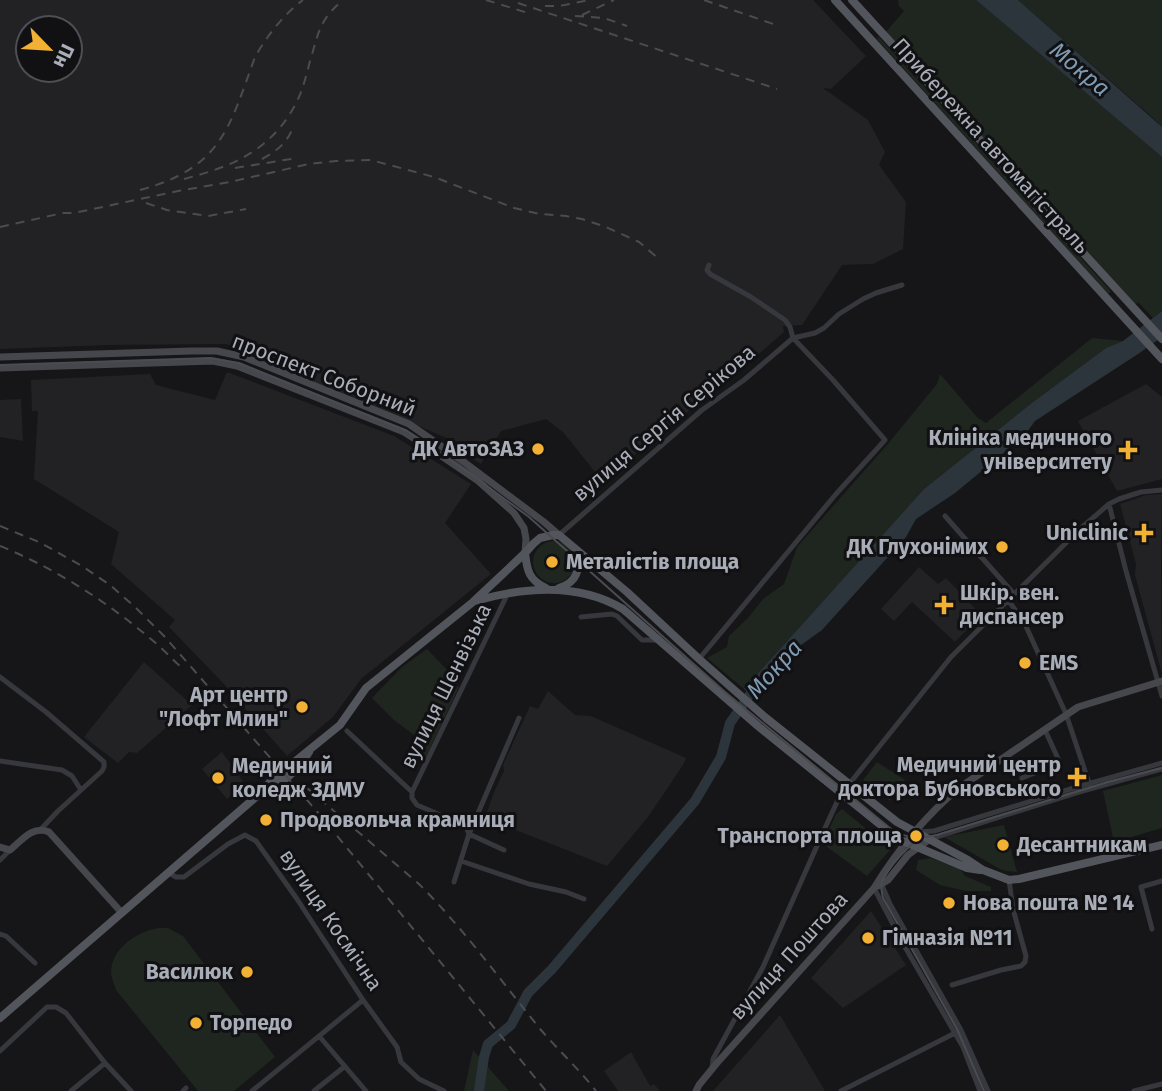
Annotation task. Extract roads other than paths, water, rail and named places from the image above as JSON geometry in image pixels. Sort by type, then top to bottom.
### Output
[{"type":"main road","name":"Прибережна автомагістраль","points":[[835,0],[1162,359]]},
{"type":"main road","name":"Прибережна автомагістраль","points":[[852,0],[1162,339]]},
{"type":"main road","points":[[860,26],[866,28],[869,18]]},
{"type":"main road","points":[[874,43],[877,34],[884,34]]},
{"type":"main road","points":[[216,362],[217,351]]},
{"type":"main road","name":"проспект Соборний","points":[[0,357],[217,351],[244,357],[410,424],[559,535]]},
{"type":"main road","name":"проспект Соборний","points":[[0,368],[216,362],[237,366],[404,432],[477,480],[514,513],[524,528],[525,553]]},
{"type":"main road","points":[[473,602],[540,538],[559,535],[766,718],[897,822],[983,870],[1009,880],[1019,879],[1162,845]]},
{"type":"main road","points":[[473,602],[508,593],[566,586],[578,571],[578,552]]},
{"type":"main road","points":[[525,553],[529,574],[536,582],[545,588],[600,597],[623,609],[759,727],[898,839],[967,867],[983,870]]},
{"type":"main road","name":"вулиця Космічна","points":[[0,1018],[270,782],[284,774],[340,725],[366,688],[473,602]]},
{"type":"main road","name":"вулиця Поштова","points":[[696,1091],[712,1068],[881,883],[927,817],[953,793],[1078,707],[1160,682]]},
{"type":"main road","points":[[0,847],[10,850],[34,830],[49,832],[122,913]]},
{"type":"main road","points":[[881,883],[908,855],[930,839]]},
{"type":"street","points":[[699,659],[836,494],[885,440],[793,338],[785,320],[710,274],[707,270],[709,265]]},
{"type":"street","points":[[793,338],[815,333],[863,299],[902,285]]},
{"type":"street","name":"вулиця Сергія Серікова","points":[[559,535],[702,410],[744,380],[793,338]]},
{"type":"street","points":[[712,1068],[713,1059],[763,967],[824,828],[842,794],[951,657],[1080,529],[1109,505],[1130,494],[1162,490]]},
{"type":"street","points":[[1109,505],[1162,696]]},
{"type":"street","points":[[945,516],[1014,594]]},
{"type":"street","name":"вулиця Шенвізька","points":[[412,792],[508,593]]},
{"type":"street","points":[[1008,600],[1024,622],[1066,714],[1090,786]]},
{"type":"street","points":[[581,617],[612,614],[642,640],[658,640]]},
{"type":"street","points":[[0,676],[104,762],[102,771],[41,829]]},
{"type":"street","points":[[454,882],[469,834],[519,718]]},
{"type":"street","points":[[1022,779],[1060,763],[1045,730]]},
{"type":"street","points":[[347,731],[412,792],[412,799],[417,805],[466,826],[469,834],[504,850]]},
{"type":"street","points":[[0,761],[62,770],[72,776],[81,790]]},
{"type":"street","points":[[930,839],[1162,763]]},
{"type":"street","points":[[915,832],[934,831],[1090,786],[1162,769]]},
{"type":"street","name":"вулиця Космічна","points":[[169,873],[184,877],[228,844],[245,835],[256,841],[397,1047],[401,1062],[419,1079],[444,1091]]},
{"type":"street","points":[[0,860],[10,850]]},
{"type":"street","points":[[461,861],[584,899]]},
{"type":"street","points":[[953,985],[1001,970],[1021,967],[1025,962],[1026,956],[1013,909],[1009,880]]},
{"type":"street","points":[[1152,929],[1141,887],[1162,881]]},
{"type":"street","points":[[881,883],[905,947],[958,1032],[988,1091]]},
{"type":"street","points":[[0,934],[6,936],[35,963]]},
{"type":"street","points":[[252,1091],[363,1000]]},
{"type":"street","points":[[0,1051],[47,1007],[57,1007],[66,1013],[131,1091]]},
{"type":"street","points":[[841,1091],[958,1032]]},
{"type":"street","points":[[958,1032],[980,1091]]},
{"type":"street","points":[[319,1036],[366,1091]]},
{"type":"street","points":[[71,1091],[105,1063]]},
{"type":"street","points":[[314,1091],[344,1067]]},
{"type":"street","points":[[1134,1091],[1162,1084]]},
{"type":"water","points":[[976,0],[1018,0],[1162,127],[1162,157]]},
{"type":"water","points":[[1162,311],[1162,337],[1035,421],[1024,436],[955,493],[916,519],[906,537],[822,630],[790,653],[754,697],[744,689],[924,489],[1033,402]]},
{"type":"waterway","name":"Мокра","points":[[479,1091],[488,1044],[511,1025],[528,993],[552,969],[695,801],[721,757],[730,723],[758,683]]},
{"type":"tram line","points":[[0,365],[210,358],[239,363],[407,431],[529,517],[725,692],[891,829],[902,835],[937,835],[1162,768]]},
{"type":"tram line","points":[[924,836],[894,863],[881,884],[881,890],[958,1031],[984,1091]]},
{"type":"railway","points":[[140,190],[188,170],[218,142],[229,125],[255,57],[282,19],[303,0]]},
{"type":"railway","points":[[184,179],[232,163],[273,136],[284,123],[299,96],[321,27],[343,0]]},
{"type":"railway","points":[[486,0],[528,13]]},
{"type":"railway","points":[[545,6],[590,0]]},
{"type":"railway","points":[[582,15],[614,0]]},
{"type":"railway","points":[[704,0],[779,26]]},
{"type":"railway","points":[[518,3],[777,89]]},
{"type":"railway","points":[[575,16],[604,18],[627,26]]},
{"type":"railway","points":[[262,159],[280,146],[293,128]]},
{"type":"railway","points":[[235,168],[297,158]]},
{"type":"railway","points":[[0,227],[309,164],[371,160],[434,177],[514,208],[582,219],[606,227],[639,242],[659,259]]},
{"type":"railway","points":[[146,203],[167,210],[208,216],[246,209]]},
{"type":"railway","points":[[0,526],[39,542],[82,566],[110,585],[165,637],[320,815],[546,1091]]},
{"type":"railway","points":[[0,546],[58,574],[95,597],[151,639],[182,668]]},
{"type":"railway","points":[[307,788],[436,901],[541,1030],[596,1091]]},
{"type":"place","name":"ДК АвтоЗАЗ","points":[[538,449]]},
{"type":"place","name":"Клініка медичного університету","points":[[1128,450]]},
{"type":"place","name":"Uniclinic","points":[[1144,533]]},
{"type":"place","name":"ДК Глухонімих","points":[[1002,547]]},
{"type":"place","name":"Металістів площа","points":[[552,562]]},
{"type":"place","name":"Шкір. вен. диспансер","points":[[944,605]]},
{"type":"place","name":"EMS","points":[[1025,663]]},
{"type":"place","name":"Арт центр \"Лофт Млин\"","points":[[302,707]]},
{"type":"place","name":"Медичний центр доктора Бубновського","points":[[1077,777]]},
{"type":"place","name":"Медичний коледж ЗДМУ","points":[[218,778]]},
{"type":"place","name":"Продовольча крамниця","points":[[266,820]]},
{"type":"place","name":"Транспорта площа","points":[[916,836]]},
{"type":"place","name":"Десантникам","points":[[1003,845]]},
{"type":"place","name":"Нова пошта № 14","points":[[949,903]]},
{"type":"place","name":"Гімназія №11","points":[[868,938]]},
{"type":"place","name":"Василюк","points":[[247,972]]},
{"type":"place","name":"Торпедо","points":[[196,1023]]}]
